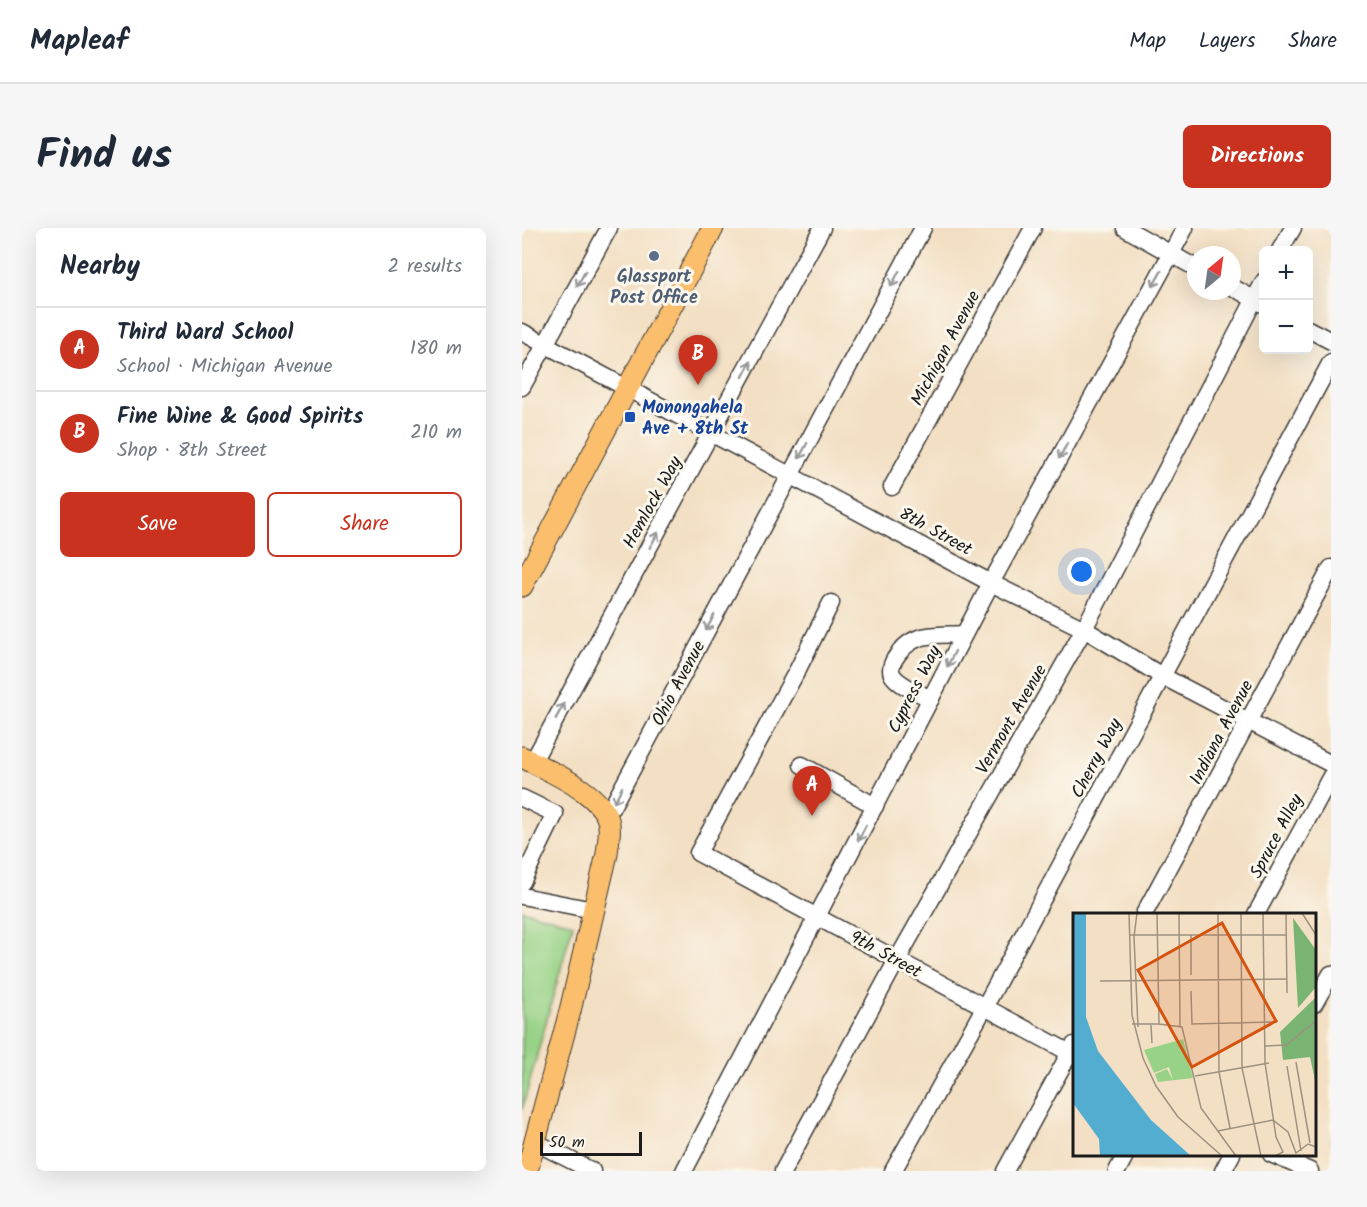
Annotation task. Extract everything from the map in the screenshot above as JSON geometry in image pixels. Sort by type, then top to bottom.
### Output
[{"type":"main road","points":[[522,586],[713,228]]},
{"type":"main road","points":[[527,760],[576,785],[607,816]]},
{"type":"main road","name":"Ohio Avenue","points":[[531,1169],[535,1142],[570,1011],[608,844],[610,834],[607,816]]},
{"type":"street","points":[[522,387],[609,228]]},
{"type":"street","name":"Hemlock Way","points":[[527,760],[712,435],[822,228]]},
{"type":"street","name":"Ohio Avenue","points":[[607,816],[923,228]]},
{"type":"street","name":"Michigan Avenue","points":[[892,487],[1033,228]]},
{"type":"street","points":[[1125,228],[1187,262]]},
{"type":"street","name":"Cypress Way","points":[[684,1171],[991,583],[1185,228]]},
{"type":"street","points":[[1282,246],[1293,228]]},
{"type":"street","points":[[1241,292],[1259,302]]},
{"type":"street","name":"Vermont Avenue","points":[[783,1171],[897,960],[1084,629],[1259,302]]},
{"type":"street","name":"8th Street","points":[[522,332],[991,583],[1084,629],[1162,676],[1331,765]]},
{"type":"street","points":[[1313,332],[1331,341]]},
{"type":"street","name":"Cherry Way","points":[[893,1171],[984,1008],[1331,362]]},
{"type":"street","name":"Indiana Avenue","points":[[1145,913],[1331,568]]},
{"type":"street","name":"9th Street","points":[[831,603],[798,669],[698,853],[984,1008],[1073,1050]]},
{"type":"street","points":[[931,699],[895,679],[891,672],[891,665],[900,650],[910,640],[926,636],[964,634]]},
{"type":"street","points":[[802,765],[875,806]]},
{"type":"street","name":"Spruce Alley","points":[[1257,913],[1331,776]]},
{"type":"street","points":[[522,798],[555,814],[522,882]]},
{"type":"street","points":[[522,896],[593,910]]},
{"type":"street","points":[[1316,1000],[1331,974]]},
{"type":"street","points":[[1005,1171],[1073,1050]]},
{"type":"street","points":[[535,1142],[592,1171]]},
{"type":"street","points":[[1117,1171],[1125,1156]]},
{"type":"street","points":[[1223,1171],[1231,1156]]},
{"type":"street","points":[[1273,1156],[1310,1171]]},
{"type":"green space","points":[[522,910],[573,924],[522,1110]]},
{"type":"place","name":"Glassport Post Office","points":[[654,256]]},
{"type":"place","name":"Fine Wine & Good Spirits","points":[[698,385]]},
{"type":"place","name":"Monongahela Ave + 8th St","points":[[630,417]]},
{"type":"place","name":"Third Ward School","points":[[812,816]]}]
